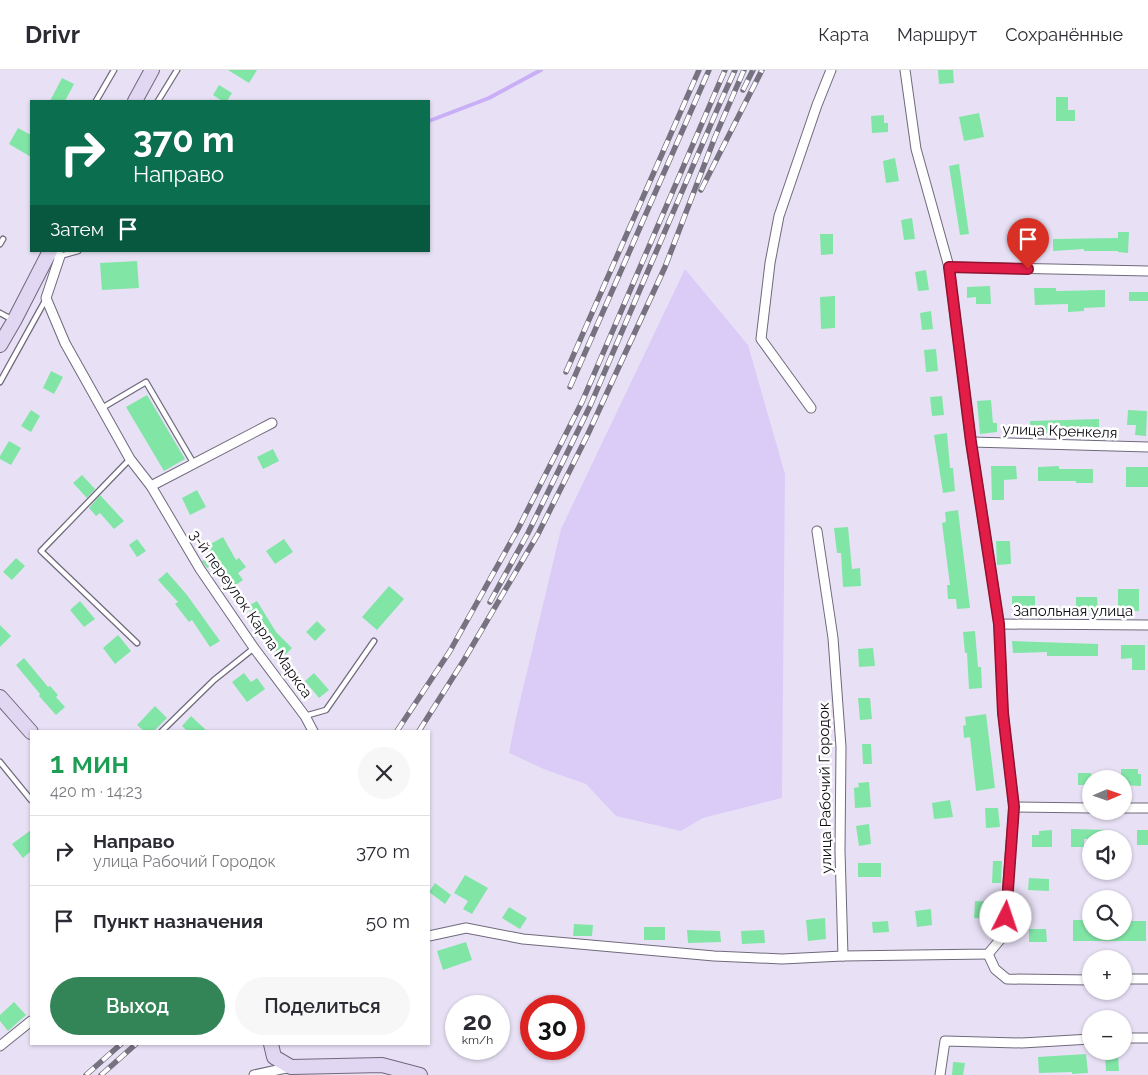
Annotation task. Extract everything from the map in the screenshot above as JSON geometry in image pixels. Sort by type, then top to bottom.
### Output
[{"type":"street","points":[[136,100],[152,70]]},
{"type":"street","points":[[811,408],[761,339],[770,263],[779,216],[831,70]]},
{"type":"street","points":[[430,936],[466,928],[523,940],[714,956],[782,959],[843,956],[988,954],[1004,935],[1014,807],[1003,713],[999,624],[971,442],[949,267],[916,149],[905,70]]},
{"type":"street","points":[[46,298],[56,252]]},
{"type":"street","points":[[0,345],[56,252]]},
{"type":"street","points":[[949,267],[1148,271]]},
{"type":"street","name":"3-й переулок Карла Маркса","points":[[46,298],[64,343],[130,460],[151,486],[200,569],[254,648],[305,716],[312,730]]},
{"type":"street","points":[[151,486],[272,423]]},
{"type":"street","name":"улица Кренкеля","points":[[971,442],[1148,447]]},
{"type":"street","name":"улица Рабочий Городок","points":[[817,530],[833,638],[841,747],[840,851],[843,956]]},
{"type":"street","name":"Запольная улица","points":[[999,624],[1148,625]]},
{"type":"street","points":[[0,697],[30,731]]},
{"type":"street","points":[[1014,807],[1082,808]]},
{"type":"street","points":[[1132,808],[1148,808]]},
{"type":"street","points":[[988,954],[994,969],[1007,979],[1082,980]]},
{"type":"street","points":[[1132,979],[1148,979]]},
{"type":"street","points":[[0,1046],[30,1022]]},
{"type":"street","points":[[1132,1038],[1148,1038]]},
{"type":"street","points":[[940,1075],[945,1041],[1022,1043],[1082,1040]]},
{"type":"street","points":[[271,1045],[274,1056],[292,1067]]},
{"type":"street","points":[[254,1075],[292,1067],[382,1065],[420,1075]]},
{"type":"lane","points":[[97,100],[114,70]]},
{"type":"lane","points":[[159,100],[177,70]]},
{"type":"lane","points":[[0,382],[46,298]]},
{"type":"lane","points":[[0,313],[14,321]]},
{"type":"lane","points":[[102,408],[146,382],[194,464]]},
{"type":"lane","points":[[130,460],[41,551],[137,643]]},
{"type":"lane","points":[[305,716],[326,710],[374,641]]},
{"type":"lane","points":[[163,730],[214,680],[254,648]]},
{"type":"lane","points":[[0,762],[30,799]]},
{"type":"shaded area","points":[[685,269],[748,345],[785,474],[782,798],[703,818],[681,831],[616,816],[586,784],[546,770],[509,753],[561,529]]},
{"type":"building","points":[[228,70],[257,70],[249,83]]},
{"type":"building","points":[[938,70],[953,70],[954,83],[939,84]]},
{"type":"building","points":[[62,78],[74,84],[66,100],[51,100]]},
{"type":"building","points":[[219,85],[232,93],[228,100],[220,100],[213,95]]},
{"type":"building","points":[[1056,97],[1068,97],[1068,110],[1075,110],[1075,121],[1056,121]]},
{"type":"building","points":[[979,113],[984,137],[964,141],[959,117]]},
{"type":"building","points":[[884,115],[884,123],[888,123],[888,132],[872,133],[871,116]]},
{"type":"building","points":[[18,128],[30,134],[30,156],[9,144]]},
{"type":"building","points":[[895,158],[899,181],[886,183],[883,161]]},
{"type":"building","points":[[959,164],[969,234],[960,235],[949,166]]},
{"type":"building","points":[[912,218],[915,239],[904,240],[901,220]]},
{"type":"building","points":[[1118,232],[1129,232],[1128,253],[1118,251],[1084,251],[1084,249],[1053,251],[1053,239],[1118,238]]},
{"type":"building","points":[[820,234],[833,234],[833,254],[821,255]]},
{"type":"building","points":[[1030,240],[1030,252],[1014,253],[1014,241]]},
{"type":"building","points":[[137,261],[139,288],[102,290],[100,263]]},
{"type":"building","points":[[926,270],[929,290],[918,291],[915,272]]},
{"type":"building","points":[[990,286],[991,304],[976,304],[976,297],[967,298],[967,287]]},
{"type":"building","points":[[1034,288],[1056,288],[1056,291],[1105,290],[1105,307],[1084,308],[1084,311],[1068,312],[1068,304],[1035,305]]},
{"type":"building","points":[[1129,292],[1148,292],[1148,301],[1129,301]]},
{"type":"building","points":[[835,296],[835,328],[821,329],[820,297]]},
{"type":"building","points":[[931,311],[933,329],[922,330],[920,313]]},
{"type":"building","points":[[936,349],[938,371],[926,372],[924,350]]},
{"type":"building","points":[[51,371],[63,377],[54,394],[43,388]]},
{"type":"building","points":[[147,395],[185,459],[164,471],[126,407]]},
{"type":"building","points":[[942,396],[944,415],[932,416],[930,397]]},
{"type":"building","points":[[991,400],[993,423],[997,423],[997,432],[980,434],[977,401]]},
{"type":"building","points":[[31,410],[40,416],[31,432],[21,426]]},
{"type":"building","points":[[1128,410],[1147,411],[1146,436],[1135,435],[1136,425],[1127,425]]},
{"type":"building","points":[[1099,419],[1099,431],[1030,434],[1030,421]]},
{"type":"building","points":[[947,433],[950,468],[953,468],[955,491],[943,493],[934,435]]},
{"type":"building","points":[[9,441],[21,448],[11,465],[0,459]]},
{"type":"building","points":[[273,449],[279,461],[263,469],[257,457]]},
{"type":"building","points":[[991,466],[1016,466],[1017,479],[1004,480],[1004,500],[992,500]]},
{"type":"building","points":[[1059,466],[1059,469],[1093,469],[1093,483],[1038,481],[1038,467]]},
{"type":"building","points":[[1126,467],[1148,467],[1148,487],[1126,487]]},
{"type":"building","points":[[82,475],[95,489],[87,498],[73,483]]},
{"type":"building","points":[[197,490],[206,507],[190,515],[182,498]]},
{"type":"building","points":[[100,495],[124,521],[114,529],[100,513],[96,516],[89,508]]},
{"type":"building","points":[[958,510],[970,608],[957,609],[956,599],[948,599],[947,585],[950,585],[942,523],[946,522],[945,512]]},
{"type":"building","points":[[848,527],[852,569],[860,568],[861,586],[843,587],[841,553],[837,553],[834,528]]},
{"type":"building","points":[[223,537],[236,560],[239,558],[246,567],[238,573],[243,580],[234,586],[217,562],[207,568],[202,561],[212,555],[207,546]]},
{"type":"building","points":[[137,539],[146,551],[137,557],[129,545]]},
{"type":"building","points":[[284,539],[293,552],[275,564],[266,551]]},
{"type":"building","points":[[996,541],[1010,541],[1011,564],[997,565]]},
{"type":"building","points":[[16,558],[25,566],[12,580],[3,572]]},
{"type":"building","points":[[167,572],[187,595],[220,641],[210,647],[192,620],[189,622],[175,604],[178,602],[158,580]]},
{"type":"building","points":[[389,586],[404,599],[377,630],[362,617]]},
{"type":"building","points":[[1118,589],[1139,589],[1139,611],[1118,612]]},
{"type":"building","points":[[1012,596],[1035,596],[1035,608],[1012,608]]},
{"type":"building","points":[[1076,597],[1097,597],[1098,611],[1076,612]]},
{"type":"building","points":[[80,601],[95,619],[84,627],[70,610]]},
{"type":"building","points":[[257,601],[276,632],[292,648],[282,658],[270,644],[247,607]]},
{"type":"building","points":[[317,621],[326,630],[315,641],[306,632]]},
{"type":"building","points":[[0,625],[11,636],[0,647]]},
{"type":"building","points":[[975,631],[978,667],[981,667],[982,688],[969,689],[967,653],[965,653],[963,632]]},
{"type":"building","points":[[118,635],[131,651],[115,664],[103,648]]},
{"type":"building","points":[[1012,641],[1098,644],[1098,656],[1047,656],[1047,652],[1013,653]]},
{"type":"building","points":[[1121,645],[1145,645],[1145,670],[1132,670],[1132,658],[1121,659]]},
{"type":"building","points":[[873,648],[875,666],[859,667],[858,649]]},
{"type":"building","points":[[24,658],[48,687],[50,686],[58,695],[56,697],[65,707],[56,715],[16,665]]},
{"type":"building","points":[[244,673],[251,682],[257,678],[265,689],[247,702],[232,682]]},
{"type":"building","points":[[314,673],[329,690],[319,698],[305,681]]},
{"type":"building","points":[[858,698],[870,698],[872,719],[860,720]]},
{"type":"building","points":[[155,706],[167,718],[155,730],[143,730],[137,725]]},
{"type":"building","points":[[986,714],[995,788],[976,791],[970,737],[964,738],[963,726],[966,725],[965,717]]},
{"type":"building","points":[[191,716],[206,730],[186,730],[182,726]]},
{"type":"building","points":[[862,744],[871,744],[872,764],[863,764]]},
{"type":"building","points":[[1138,769],[1138,774],[1141,774],[1141,786],[1132,785],[1132,770],[1121,770]]},
{"type":"building","points":[[1078,773],[1082,773],[1082,785],[1078,785]]},
{"type":"building","points":[[869,782],[871,807],[855,808],[854,788],[859,787],[858,783]]},
{"type":"building","points":[[950,800],[953,817],[934,819],[932,803]]},
{"type":"building","points":[[985,808],[998,808],[1000,827],[986,828]]},
{"type":"building","points":[[869,824],[871,844],[859,846],[856,826]]},
{"type":"building","points":[[1071,829],[1107,830],[1082,830],[1082,847],[1071,847]]},
{"type":"building","points":[[1052,830],[1052,847],[1032,847],[1032,835],[1039,835],[1039,831]]},
{"type":"building","points":[[1137,830],[1148,830],[1148,845],[1137,845]]},
{"type":"building","points":[[30,831],[30,852],[23,858],[12,844]]},
{"type":"building","points":[[993,861],[1002,861],[1001,883],[992,883]]},
{"type":"building","points":[[858,863],[881,863],[881,877],[858,877]]},
{"type":"building","points":[[465,875],[488,888],[472,914],[463,909],[468,901],[454,893]]},
{"type":"building","points":[[1029,878],[1049,879],[1049,891],[1028,890]]},
{"type":"building","points":[[435,883],[451,895],[445,904],[430,893]]},
{"type":"building","points":[[975,901],[997,902],[997,919],[974,918]]},
{"type":"building","points":[[509,907],[527,918],[520,929],[502,918]]},
{"type":"building","points":[[931,909],[932,925],[917,927],[915,911]]},
{"type":"building","points":[[825,918],[826,939],[808,941],[806,920]]},
{"type":"building","points":[[1073,920],[1082,920],[1082,940],[1132,940],[1132,921],[1146,921],[1146,941],[1073,941]]},
{"type":"building","points":[[888,921],[889,932],[873,933],[872,922]]},
{"type":"building","points":[[574,924],[593,925],[592,936],[573,936]]},
{"type":"building","points":[[644,927],[665,927],[665,940],[644,940]]},
{"type":"building","points":[[1029,929],[1046,929],[1047,942],[1029,942]]},
{"type":"building","points":[[687,930],[720,931],[721,942],[688,943]]},
{"type":"building","points":[[764,930],[765,943],[742,944],[741,931]]},
{"type":"building","points":[[466,942],[472,960],[443,970],[437,951]]},
{"type":"building","points":[[14,1002],[26,1015],[8,1031],[0,1021],[0,1015]]},
{"type":"building","points":[[1082,1054],[1082,1060],[1087,1060],[1088,1073],[1039,1073],[1038,1057]]},
{"type":"building","points":[[1105,1060],[1118,1060],[1119,1071],[1106,1071]]},
{"type":"building","points":[[953,1062],[965,1063],[963,1075],[952,1075]]},
{"type":"waterway","points":[[430,121],[489,98],[541,70]]},
{"type":"railway","points":[[566,372],[699,70]]},
{"type":"railway","points":[[570,387],[709,70]]},
{"type":"railway","points":[[398,730],[450,651],[518,529],[582,402],[725,70]]},
{"type":"railway","points":[[490,602],[528,533],[590,406],[735,70]]},
{"type":"railway","points":[[420,730],[464,660],[538,534],[587,436],[665,267],[715,137],[744,70]]},
{"type":"railway","points":[[743,90],[753,70]]},
{"type":"railway","points":[[701,190],[762,70]]},
{"type":"railway","points":[[86,1075],[120,1045]]},
{"type":"railway","points":[[101,1075],[135,1045]]},
{"type":"route","points":[[1006,917],[1014,807],[1003,713],[999,624],[971,442],[949,267],[1028,269]]}]
